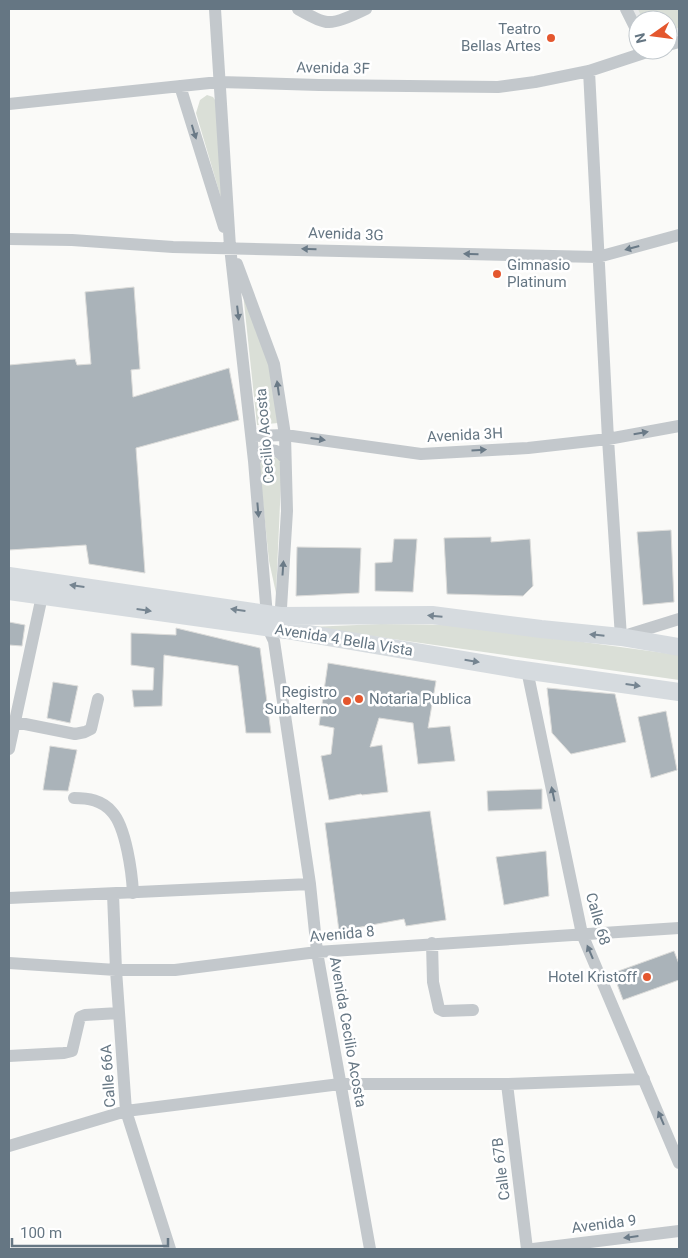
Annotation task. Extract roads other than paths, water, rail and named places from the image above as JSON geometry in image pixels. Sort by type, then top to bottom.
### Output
[{"type":"street","name":"Cecilio Acosta","points":[[215,9],[230,247],[274,626]]},
{"type":"street","points":[[298,9],[328,22],[352,16],[366,9]]},
{"type":"street","name":"Avenida 3F","points":[[9,104],[219,82],[498,87],[589,71],[628,58]]},
{"type":"street","points":[[589,71],[608,439],[621,637],[679,618]]},
{"type":"street","points":[[180,86],[230,247]]},
{"type":"street","name":"Avenida 3G","points":[[9,239],[72,240],[173,246],[598,257],[679,235]]},
{"type":"street","name":"Cecilio Acosta","points":[[230,247],[274,364],[285,435],[287,511],[274,626]]},
{"type":"street","name":"Avenida 3H","points":[[252,436],[285,435],[420,454],[528,448],[608,439],[679,426]]},
{"type":"street","points":[[254,461],[263,451],[272,449],[280,451],[285,458]]},
{"type":"street","name":"Avenida 4 Bella Vista","points":[[9,576],[274,626],[527,670],[679,692]]},
{"type":"street","name":"Avenida 4 Bella Vista","points":[[9,591],[274,626],[432,615],[621,637],[679,647]]},
{"type":"street","points":[[9,750],[42,596]]},
{"type":"street","name":"Avenida Cecilio Acosta","points":[[274,626],[310,884],[317,952],[370,1249]]},
{"type":"street","name":"Calle 68","points":[[527,670],[582,934],[679,1163]]},
{"type":"street","points":[[15,722],[75,734],[85,732],[91,728],[98,699]]},
{"type":"street","points":[[74,798],[94,800],[113,813],[122,834],[131,865],[133,893]]},
{"type":"street","points":[[9,898],[310,884]]},
{"type":"street","name":"Calle 66A","points":[[113,894],[116,970],[126,1111],[170,1249]]},
{"type":"street","name":"Avenida 8","points":[[9,963],[116,970],[175,970],[317,952],[679,928]]},
{"type":"street","points":[[432,943],[434,982],[439,1009],[443,1011],[473,1010]]},
{"type":"street","points":[[9,1056],[72,1051],[80,1018],[85,1015],[119,1013]]},
{"type":"street","points":[[9,1146],[126,1111],[340,1084],[507,1084],[644,1079]]},
{"type":"street","name":"Calle 67B","points":[[507,1084],[527,1249]]},
{"type":"street","name":"Avenida 9","points":[[533,1249],[679,1231]]},
{"type":"place","name":"Teatro Bellas Artes","points":[[551,38]]},
{"type":"place","name":"Gimnasio Platinum","points":[[497,274]]},
{"type":"place","name":"Notaria Publica","points":[[359,699]]},
{"type":"place","name":"Registro Subalterno","points":[[347,701]]},
{"type":"place","name":"Hotel Kristoff","points":[[647,977]]}]
